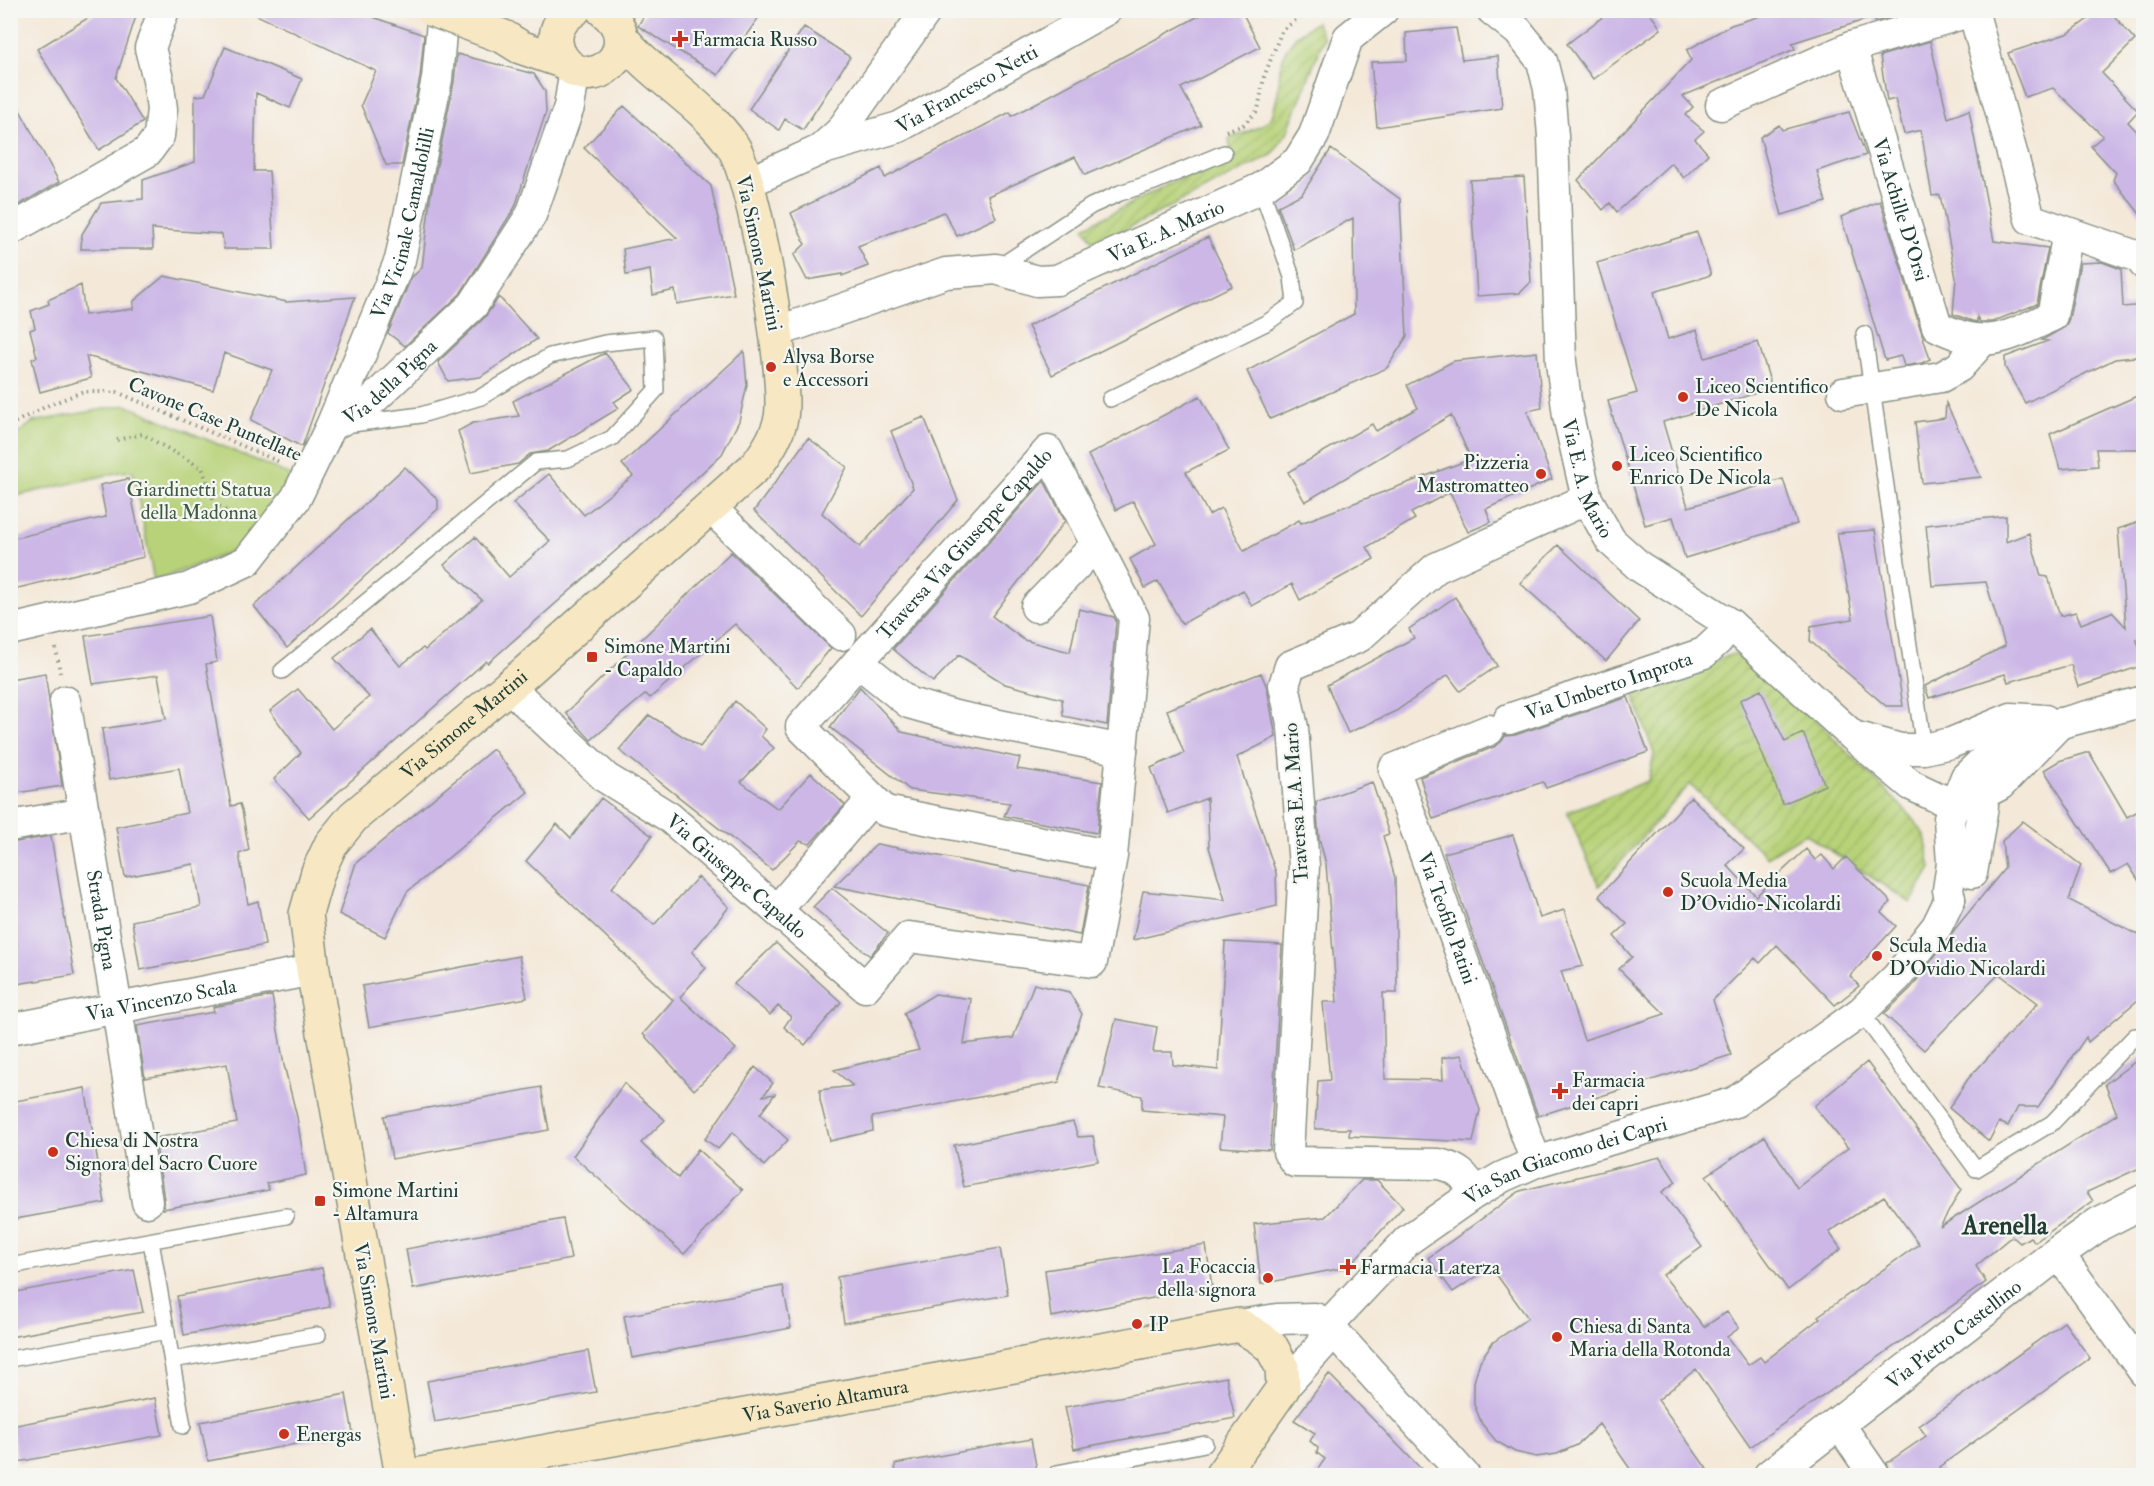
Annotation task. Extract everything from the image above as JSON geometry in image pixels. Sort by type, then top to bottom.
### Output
[{"type":"main road","points":[[433,10],[504,37],[520,47],[570,66]]},
{"type":"main road","points":[[504,37],[523,38],[566,18]]},
{"type":"main road","points":[[566,18],[556,36],[556,46],[560,56],[570,66]]},
{"type":"main road","points":[[607,67],[615,59],[620,48],[612,19]]},
{"type":"main road","name":"Via Simone Martini","points":[[402,1476],[313,970],[306,914],[318,872],[331,844],[353,817],[509,687],[756,466],[768,450],[777,432],[781,416],[781,379],[776,332],[747,183],[734,147],[712,120],[632,51],[612,19]]},
{"type":"main road","name":"Via Simone Martini","points":[[570,66],[586,73],[597,72],[607,67],[628,69],[660,77]]},
{"type":"main road","points":[[1239,1325],[1272,1348],[1282,1367],[1283,1388]]},
{"type":"main road","name":"Via Saverio Altamura","points":[[410,1476],[1239,1325]]},
{"type":"main road","name":"Via San Giacomo dei Capri","points":[[1221,1476],[1283,1388]]},
{"type":"street","points":[[10,230],[147,152],[159,136],[162,109],[158,79],[150,48],[164,10]]},
{"type":"street","name":"Via Vicinale Camaldolilli","points":[[331,426],[400,260],[437,79],[442,10]]},
{"type":"street","points":[[747,183],[820,150],[840,132],[927,10]]},
{"type":"street","name":"Via Francesco Netti","points":[[820,150],[899,127],[1106,10]]},
{"type":"street","name":"Via E. A. Mario","points":[[776,332],[946,273],[996,269],[1037,282],[1058,280],[1261,188],[1298,161],[1314,135],[1348,38],[1383,10]]},
{"type":"street","name":"Via E. A. Mario","points":[[1492,10],[1518,31],[1542,61],[1550,89],[1561,362],[1568,416],[1587,499],[1611,541],[1640,567],[1730,624],[1853,736],[1911,785],[1969,792]]},
{"type":"street","points":[[1721,105],[1851,47],[1972,11],[2030,219],[2139,257],[2144,264]]},
{"type":"street","name":"Via Achille D'Orsi","points":[[1851,47],[1937,326],[1957,336],[1982,341],[2011,335],[2052,316],[2068,233]]},
{"type":"street","name":"Via della Pigna","points":[[10,630],[189,588],[247,561],[296,498],[331,426],[364,408],[472,305],[531,215],[568,107],[570,66]]},
{"type":"street","points":[[1858,392],[1941,377],[1959,367],[1982,341]]},
{"type":"street","name":"Traversa Via Giuseppe Capaldo","points":[[858,662],[1048,451],[1134,618],[1112,856],[1092,962],[970,944]]},
{"type":"street","name":"Traversa E.A. Mario","points":[[1476,1193],[1468,1179],[1455,1168],[1439,1164],[1294,1162],[1288,1152],[1304,866],[1293,728],[1284,685],[1290,666],[1359,637],[1436,568],[1587,499]]},
{"type":"street","points":[[710,507],[841,635]]},
{"type":"street","points":[[1036,607],[1096,545]]},
{"type":"street","name":"Via Umberto Improta","points":[[1499,725],[1704,652],[1719,640],[1730,624]]},
{"type":"street","points":[[1112,856],[885,811],[801,727],[858,662],[909,703],[955,716],[1122,750]]},
{"type":"street","name":"Via Giuseppe Capaldo","points":[[509,687],[606,778],[669,817],[865,987],[909,937],[970,944]]},
{"type":"street","name":"Strada Pigna","points":[[65,700],[147,1202]]},
{"type":"street","points":[[1853,736],[1912,749],[1950,765],[1969,792],[1983,806],[1972,873],[1962,892],[1950,899],[1948,890],[1952,863],[1949,819],[1969,792],[2060,723],[2144,701]]},
{"type":"street","points":[[1912,749],[1951,743],[2011,718],[2060,723]]},
{"type":"street","name":"Via Teofilo Patini","points":[[1499,725],[1394,769],[1536,1162]]},
{"type":"street","points":[[1911,785],[1949,839]]},
{"type":"street","points":[[777,910],[872,798]]},
{"type":"street","points":[[10,826],[85,813]]},
{"type":"street","name":"Via San Giacomo dei Capri","points":[[1283,1388],[1322,1345],[1328,1325],[1408,1240],[1502,1177],[1536,1162],[1735,1102],[1861,1012],[1897,977],[1937,926],[1950,899]]},
{"type":"street","name":"Via Vincenzo Scala","points":[[10,1029],[313,970]]},
{"type":"street","name":"Via Pietro Castellino","points":[[1770,1476],[2058,1253],[2099,1224],[2144,1201]]},
{"type":"street","points":[[2058,1253],[2144,1372]]},
{"type":"street","name":"Via Saverio Altamura","points":[[1239,1325],[1277,1319],[1315,1318],[1328,1325]]},
{"type":"street","points":[[1328,1325],[1465,1476]]},
{"type":"street","points":[[1839,1424],[1875,1476]]},
{"type":"lane","name":"Via E. A. Mario","points":[[996,269],[1091,206],[1224,153]]},
{"type":"lane","points":[[1110,399],[1268,322],[1295,303],[1292,277],[1261,188]]},
{"type":"lane","points":[[1864,334],[1858,392],[1912,749]]},
{"type":"lane","points":[[282,671],[536,462],[568,459],[612,438],[656,390],[654,338],[605,343],[550,357],[482,397],[421,415],[331,426]]},
{"type":"lane","points":[[1861,1012],[1976,1169],[2052,1123],[2135,1036],[2144,1037]]},
{"type":"lane","points":[[10,1266],[286,1216]]},
{"type":"lane","points":[[151,1241],[183,1426]]},
{"type":"lane","points":[[10,1359],[167,1331]]},
{"type":"lane","points":[[172,1360],[318,1335]]},
{"type":"lane","points":[[1057,1473],[1205,1444]]},
{"type":"path","points":[[1222,133],[1243,125],[1258,110],[1264,77],[1282,30],[1311,10]]},
{"type":"path","name":"Cavone Case Puntellate","points":[[10,425],[49,405],[82,392],[117,392],[308,474]]},
{"type":"path","points":[[117,440],[142,434],[202,468],[215,504],[266,536]]},
{"type":"path","points":[[54,639],[65,700]]},
{"type":"green space","points":[[1316,22],[1324,38],[1287,133],[1272,155],[1095,245],[1084,227],[1231,156],[1229,139],[1261,126],[1272,117],[1278,93],[1280,68],[1286,49],[1296,36]]},
{"type":"green space","name":"Giardinetti Statua della Madonna","points":[[126,405],[295,477],[253,535],[236,550],[154,581],[133,471],[11,497],[11,439],[33,422]]},
{"type":"green space","points":[[1735,653],[1810,714],[1913,818],[1925,836],[1931,868],[1911,903],[1805,834],[1767,857],[1690,784],[1599,886],[1567,812],[1648,781],[1654,754],[1633,693]]},
{"type":"building","points":[[101,10],[138,10],[116,78],[143,122],[99,150],[37,49]]},
{"type":"building","points":[[246,10],[353,10],[424,35],[420,77],[402,165],[386,165],[361,105],[376,71]]},
{"type":"building","points":[[647,10],[764,10],[718,75],[638,26]]},
{"type":"building","points":[[1210,10],[1241,10],[1260,47],[1181,88],[1201,125],[1085,175],[1075,157],[988,196],[996,218],[957,236],[944,212],[858,246],[868,266],[842,276],[842,274],[807,280],[794,255],[805,244],[791,213],[881,168],[885,178],[1010,112],[1012,116]]},
{"type":"building","points":[[1612,10],[1648,10],[1661,29],[1593,79],[1567,44]]},
{"type":"building","points":[[1780,10],[1913,10],[1875,22],[1874,17],[1792,43],[1795,49],[1683,96],[1693,107],[1685,115],[1704,131],[1695,139],[1708,154],[1684,178],[1671,163],[1617,212],[1610,203],[1603,210],[1578,180],[1691,60],[1687,50],[1731,25]]},
{"type":"building","points":[[2100,10],[2109,10],[2135,40],[2102,73],[2138,111],[2128,122],[2144,139],[2144,219],[2113,180],[2116,173],[2091,146],[2103,136],[2053,88],[2025,97],[2008,53],[2069,33]]},
{"type":"building","points":[[804,27],[850,57],[803,130],[785,119],[779,130],[749,109]]},
{"type":"building","points":[[1456,28],[1462,60],[1498,56],[1502,108],[1377,127],[1371,62],[1407,61],[1406,33]]},
{"type":"building","points":[[1930,41],[1948,118],[1969,110],[1994,241],[2048,248],[2037,304],[1992,322],[1980,322],[1977,317],[1977,322],[1972,321],[1953,314],[1956,278],[1940,195],[1932,196],[1921,130],[1904,134],[1895,99],[1887,101],[1880,56]]},
{"type":"building","points":[[225,47],[302,79],[290,108],[256,93],[254,171],[269,171],[274,249],[224,249],[222,234],[152,229],[153,249],[81,249],[82,234],[101,203],[143,199],[143,180],[195,162],[195,96],[205,95]]},
{"type":"building","points":[[457,54],[534,74],[545,91],[546,112],[515,207],[460,294],[405,346],[388,333],[411,278],[422,268],[430,199],[454,82]]},
{"type":"building","points":[[10,92],[59,182],[10,210]]},
{"type":"building","points":[[624,106],[711,186],[734,294],[677,304],[675,290],[653,295],[650,270],[626,275],[623,249],[677,238],[584,148]]},
{"type":"building","points":[[1849,112],[1866,155],[1817,171],[1826,202],[1782,215],[1760,137],[1779,125],[1782,130]]},
{"type":"building","points":[[1331,149],[1400,199],[1407,336],[1387,368],[1270,419],[1247,371],[1354,314],[1353,218],[1294,250],[1278,206],[1302,194]]},
{"type":"building","points":[[1524,177],[1531,282],[1520,293],[1477,296],[1470,180]]},
{"type":"building","points":[[1880,201],[1930,359],[1922,363],[1904,366],[1901,356],[1885,360],[1841,217]]},
{"type":"building","name":"Liceo Scientifico De Nicola","points":[[1697,232],[1711,275],[1654,292],[1668,339],[1697,330],[1705,358],[1758,342],[1772,388],[1663,422],[1688,507],[1783,479],[1797,524],[1685,558],[1673,517],[1645,525],[1608,401],[1637,393],[1597,263]]},
{"type":"building","points":[[1208,237],[1232,286],[1052,375],[1028,326]]},
{"type":"building","points":[[2102,262],[2121,269],[2123,307],[2144,305],[2144,356],[2115,359],[2025,403],[2005,367],[2005,357],[2048,341],[2042,340],[2065,327],[2069,319],[2080,263]]},
{"type":"building","points":[[164,276],[287,302],[355,297],[302,447],[251,420],[272,370],[224,353],[213,390],[86,356],[91,378],[40,392],[32,359],[37,357],[30,330],[35,328],[31,311],[49,304],[48,300],[81,285],[85,315],[133,309],[134,301]]},
{"type":"building","points":[[499,297],[537,339],[480,377],[448,381],[438,362],[485,317]]},
{"type":"building","points":[[744,351],[747,385],[739,421],[722,454],[662,510],[488,663],[486,661],[309,818],[274,779],[301,753],[270,711],[298,689],[332,729],[369,697],[334,658],[370,629],[400,666],[423,648],[425,650],[482,600],[444,565],[475,537],[509,577],[550,541],[513,503],[549,474],[584,515],[633,476],[622,464]]},
{"type":"building","points":[[1537,352],[1542,408],[1527,411],[1552,479],[1486,509],[1491,522],[1468,532],[1450,492],[1411,513],[1415,519],[1367,547],[1374,559],[1300,600],[1292,584],[1252,606],[1243,590],[1182,624],[1158,581],[1145,588],[1130,559],[1156,544],[1133,501],[1116,510],[1088,455],[1200,396],[1229,450],[1186,472],[1209,515],[1221,508],[1244,551],[1299,520],[1301,523],[1471,459],[1451,415],[1305,502],[1288,472],[1372,424],[1376,431],[1418,408],[1407,385],[1454,361]]},
{"type":"building","points":[[605,353],[634,389],[614,402],[619,408],[548,451],[530,454],[518,464],[471,473],[458,431],[473,423],[519,416],[513,401]]},
{"type":"building","points":[[2144,393],[2144,449],[2096,449],[2098,466],[2060,469],[2050,434]]},
{"type":"building","points":[[1946,403],[1981,477],[1922,483],[1915,422],[1945,418]]},
{"type":"building","points":[[924,417],[958,500],[861,616],[754,511],[808,438],[847,467],[822,513],[860,547],[913,488],[891,431]]},
{"type":"building","points":[[405,467],[438,500],[438,509],[287,648],[254,606]]},
{"type":"building","points":[[128,479],[144,557],[10,590],[10,539],[106,517],[100,485]]},
{"type":"building","points":[[1044,481],[1065,521],[992,616],[1024,640],[1070,652],[1079,609],[1114,617],[1116,621],[1107,725],[1063,716],[1062,699],[1005,684],[959,655],[933,682],[893,649]]},
{"type":"building","points":[[2006,516],[2006,542],[2029,533],[2041,576],[2048,577],[2060,616],[2076,612],[2081,624],[2112,612],[2126,627],[2118,529],[2144,520],[2144,638],[2136,639],[2143,654],[2144,665],[2078,687],[2071,665],[2008,682],[2005,674],[1929,698],[1925,686],[2005,646],[1986,582],[1932,586],[1926,525]]},
{"type":"building","points":[[1875,530],[1903,706],[1886,706],[1810,641],[1811,626],[1853,619],[1837,533]]},
{"type":"building","points":[[1558,545],[1639,621],[1606,661],[1520,583]]},
{"type":"building","points":[[731,552],[831,648],[798,688],[735,624],[650,698],[646,694],[591,740],[566,713]]},
{"type":"building","points":[[1455,597],[1497,666],[1460,691],[1448,675],[1396,711],[1348,733],[1327,685],[1414,638],[1409,629]]},
{"type":"building","points":[[210,616],[217,662],[206,664],[231,806],[240,804],[249,850],[239,854],[248,904],[258,901],[265,945],[140,970],[132,921],[201,907],[194,864],[125,877],[116,827],[187,813],[179,768],[109,780],[102,729],[166,719],[158,675],[93,684],[85,636]]},
{"type":"building","points":[[45,673],[62,786],[10,794],[10,679]]},
{"type":"building","points":[[1261,673],[1267,688],[1276,737],[1237,757],[1276,873],[1277,906],[1133,940],[1143,891],[1225,900],[1209,847],[1207,798],[1168,813],[1151,768],[1184,753],[1167,710]]},
{"type":"building","points":[[860,687],[902,732],[1020,758],[1017,769],[1102,782],[1097,833],[1004,816],[1010,803],[910,790],[830,727]]},
{"type":"building","points":[[1761,690],[1785,742],[1803,733],[1825,785],[1783,804],[1740,700]]},
{"type":"building","points":[[1628,697],[1648,752],[1546,788],[1543,782],[1433,819],[1420,777],[1496,746],[1505,736],[1515,735]]},
{"type":"building","points":[[735,701],[766,729],[761,736],[774,748],[741,782],[778,809],[811,773],[845,805],[810,844],[800,841],[772,870],[619,750],[649,715],[700,747]]},
{"type":"building","points":[[493,749],[528,792],[407,892],[385,937],[339,914],[356,863]]},
{"type":"building","points":[[2089,752],[2127,817],[2144,808],[2144,889],[2128,864],[2111,874],[2044,770],[2059,761]]},
{"type":"building","points":[[1372,782],[1389,834],[1383,836],[1395,878],[1397,993],[1383,993],[1385,1079],[1443,1080],[1442,1058],[1462,1055],[1480,1110],[1473,1142],[1349,1136],[1350,1129],[1315,1129],[1318,1081],[1330,1080],[1323,1002],[1337,1002],[1326,864],[1319,838],[1316,802]]},
{"type":"building","points":[[1691,797],[1744,849],[1727,865],[1756,896],[1806,849],[1815,860],[1822,855],[1834,869],[1846,857],[1891,902],[1881,912],[1896,926],[1850,976],[1859,986],[1835,1005],[1777,945],[1760,963],[1755,958],[1713,1000],[1731,1055],[1538,1116],[1444,853],[1513,835],[1540,918],[1564,910],[1583,966],[1561,971],[1584,1040],[1665,1014],[1619,969],[1632,957],[1614,936],[1627,924],[1599,896]]},
{"type":"building","points":[[601,798],[652,836],[612,888],[654,925],[698,877],[729,907],[692,952],[706,968],[680,997],[736,1049],[694,1090],[643,1034],[673,1000],[526,861],[557,824],[571,838]]},
{"type":"building","points":[[2023,821],[2081,865],[2069,900],[2144,938],[2144,995],[2088,1042],[2086,1037],[2038,1107],[2018,1107],[2008,1126],[1999,1122],[1989,1141],[1949,1108],[1968,1079],[2038,1003],[1999,974],[1924,1050],[1884,1014],[1911,988],[2005,868],[2002,841]]},
{"type":"building","points":[[51,836],[74,975],[10,985],[10,946],[17,945],[10,909],[10,843]]},
{"type":"building","points":[[877,844],[1089,885],[1080,935],[834,886]]},
{"type":"building","points":[[832,888],[888,933],[870,956],[813,907]]},
{"type":"building","points":[[1225,942],[1282,945],[1270,1150],[1220,1147],[1223,1117],[1142,1110],[1142,1096],[1099,1088],[1116,1019],[1157,1027],[1153,1052],[1172,1052],[1173,1065],[1218,1070]]},
{"type":"building","points":[[776,943],[841,1002],[805,1045],[784,1027],[791,1017],[778,1006],[770,1015],[734,984]]},
{"type":"building","points":[[519,956],[527,998],[369,1027],[362,986]]},
{"type":"building","points":[[1034,984],[1069,992],[1082,1014],[1059,1079],[1060,1082],[872,1117],[873,1131],[830,1141],[820,1100],[820,1090],[853,1086],[834,1070],[919,1050],[904,1013],[935,994],[971,999],[964,1044],[1013,1038]]},
{"type":"building","points":[[272,996],[284,1065],[297,1117],[306,1175],[267,1183],[269,1190],[163,1209],[164,1199],[155,1138],[237,1123],[227,1064],[145,1078],[137,1026],[214,1012],[213,1007]]},
{"type":"building","points":[[2144,1055],[2144,1166],[2087,1192],[2093,1201],[2035,1242],[2030,1237],[2020,1243],[2012,1236],[1976,1266],[1986,1282],[1750,1447],[1696,1369],[1658,1400],[1712,1476],[1635,1476],[1599,1424],[1577,1445],[1557,1454],[1536,1457],[1515,1452],[1496,1441],[1482,1424],[1474,1404],[1474,1382],[1480,1361],[1492,1343],[1528,1318],[1491,1267],[1453,1292],[1428,1258],[1520,1191],[1660,1157],[1676,1182],[1662,1192],[1702,1247],[1663,1275],[1704,1327],[1727,1312],[1739,1328],[1727,1337],[1748,1365],[1760,1357],[1764,1362],[1820,1318],[1818,1316],[1919,1244],[1884,1196],[1829,1232],[1841,1249],[1788,1290],[1706,1176],[1765,1136],[1797,1188],[1848,1148],[1814,1106],[1867,1062],[1961,1189],[1940,1227],[2117,1114],[2105,1084]]},
{"type":"building","points":[[755,1067],[773,1083],[763,1096],[775,1094],[760,1114],[788,1140],[764,1166],[733,1132],[718,1149],[705,1139]]},
{"type":"building","points":[[624,1083],[665,1120],[641,1143],[678,1178],[698,1149],[743,1190],[684,1254],[573,1156]]},
{"type":"building","points":[[541,1087],[549,1130],[392,1159],[384,1116]]},
{"type":"building","name":"Chiesa di Nostra Signora del Sacro Cuore","points":[[85,1088],[105,1203],[10,1220],[10,1102]]},
{"type":"building","points":[[1073,1122],[1078,1137],[1093,1136],[1098,1161],[964,1187],[954,1145]]},
{"type":"building","points":[[1362,1180],[1377,1180],[1403,1207],[1348,1267],[1261,1284],[1254,1224],[1325,1217]]},
{"type":"building","points":[[563,1219],[571,1259],[413,1289],[406,1249]]},
{"type":"building","points":[[1206,1245],[1212,1287],[1051,1317],[1045,1270]]},
{"type":"building","points":[[1000,1248],[1008,1295],[844,1323],[837,1277]]},
{"type":"building","points":[[322,1268],[330,1307],[184,1335],[177,1296]]},
{"type":"building","points":[[134,1270],[143,1312],[10,1337],[10,1293]]},
{"type":"building","points":[[783,1286],[791,1328],[632,1358],[624,1316]]},
{"type":"building","points":[[2064,1322],[2090,1358],[1939,1467],[1945,1476],[1892,1476],[1887,1463],[1926,1436],[1919,1426]]},
{"type":"building","points":[[588,1351],[596,1392],[435,1422],[427,1381]]},
{"type":"building","points":[[1329,1374],[1428,1476],[1313,1476],[1325,1459],[1317,1453],[1318,1448],[1310,1441],[1315,1433],[1294,1420]]},
{"type":"building","points":[[1226,1377],[1235,1418],[1074,1449],[1065,1407]]},
{"type":"building","points":[[346,1394],[353,1433],[208,1461],[200,1422]]},
{"type":"building","points":[[155,1398],[162,1435],[18,1462],[11,1426]]},
{"type":"building","points":[[1031,1439],[1038,1476],[896,1476],[895,1464]]},
{"type":"place","name":"Farmacia Russo","points":[[680,39]]},
{"type":"place","name":"Alysa Borse e Accessori","points":[[771,367]]},
{"type":"place","name":"Liceo Scientifico De Nicola","points":[[1683,397]]},
{"type":"place","name":"Liceo Scientifico Enrico De Nicola","points":[[1617,466]]},
{"type":"place","name":"Pizzeria Mastromatteo","points":[[1541,474]]},
{"type":"place","name":"Simone Martini - Capaldo","points":[[592,657]]},
{"type":"place","name":"Scuola Media D'Ovidio-Nicolardi","points":[[1668,892]]},
{"type":"place","name":"Scula Media D'Ovidio Nicolardi","points":[[1877,956]]},
{"type":"place","name":"Farmacia dei capri","points":[[1560,1091]]},
{"type":"place","name":"Chiesa di Nostra Signora del Sacro Cuore","points":[[53,1152]]},
{"type":"place","name":"Simone Martini - Altamura","points":[[320,1201]]},
{"type":"place","name":"Farmacia Laterza","points":[[1348,1267]]},
{"type":"place","name":"La Focaccia della signora","points":[[1268,1278]]},
{"type":"place","name":"IP","points":[[1137,1324]]},
{"type":"place","name":"Chiesa di Santa Maria della Rotonda","points":[[1557,1337]]},
{"type":"place","name":"Energas","points":[[284,1434]]},
{"type":"district","name":"Arenella","points":[[2005,1226]]}]
